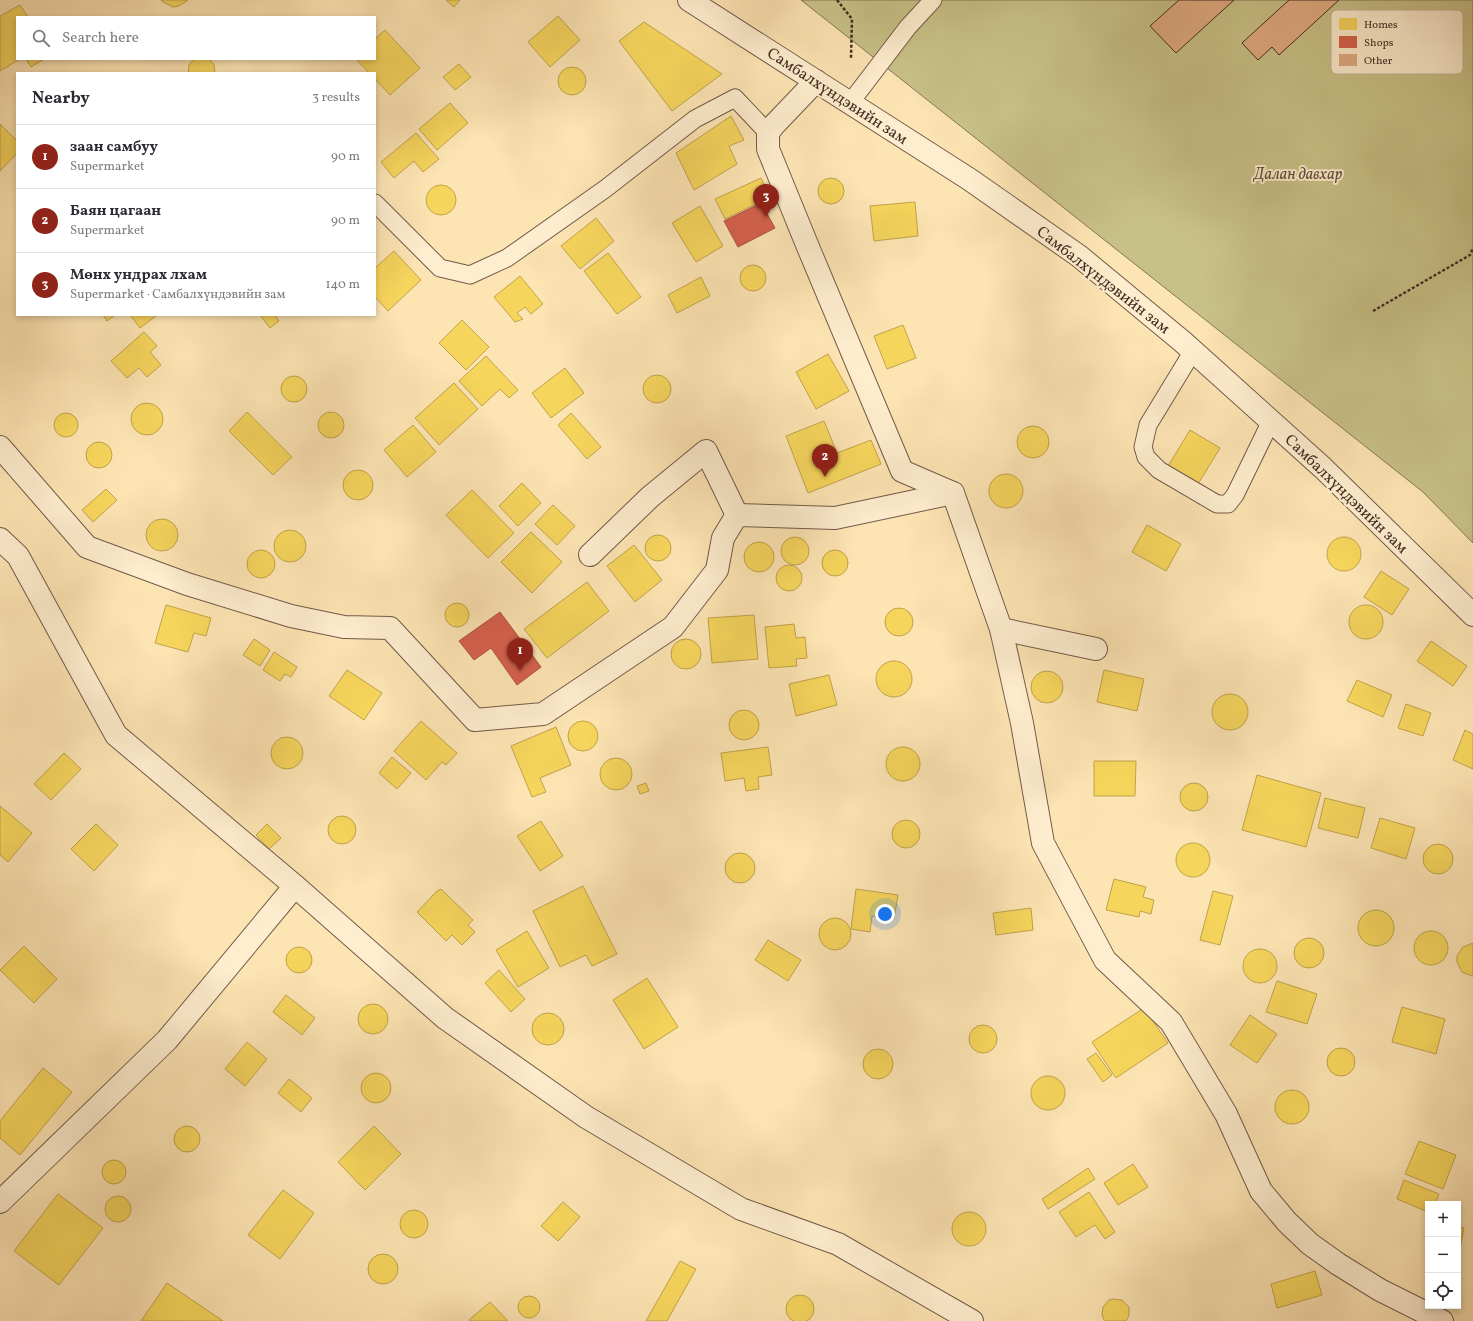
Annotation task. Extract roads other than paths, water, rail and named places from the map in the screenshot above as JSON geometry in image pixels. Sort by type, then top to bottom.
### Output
[{"type":"street","name":"Самбалхүндэвийн зам","points":[[689,0],[974,183],[1079,256],[1193,351],[1272,421],[1323,468],[1473,615]]},
{"type":"street","points":[[816,81],[768,133],[768,149],[902,471],[954,493],[1001,629],[1022,723],[1043,843],[1105,960],[1171,1022],[1226,1114],[1261,1191],[1287,1222],[1310,1244],[1338,1264],[1380,1290],[1442,1321]]},
{"type":"street","points":[[0,447],[87,547],[187,584],[291,616],[344,627],[390,628],[475,720],[543,714],[673,627],[717,570],[723,538],[737,515]]},
{"type":"street","points":[[590,555],[650,497],[706,451],[737,515]]},
{"type":"street","points":[[737,515],[835,518],[954,493]]},
{"type":"street","points":[[0,538],[18,556],[116,735],[295,886],[445,1018],[586,1117],[741,1209],[838,1244],[972,1321]]},
{"type":"street","points":[[1001,629],[1096,649]]},
{"type":"street","points":[[0,1202],[167,1040],[295,886]]},
{"type":"lane","points":[[850,103],[908,27],[933,0]]},
{"type":"lane","points":[[376,204],[440,268],[470,275],[507,258],[605,189],[695,119],[735,98],[768,133]]},
{"type":"lane","points":[[1193,351],[1148,425],[1143,447],[1146,457],[1159,470],[1217,504],[1228,504],[1235,495],[1272,421]]},
{"type":"place","name":"Мөнх ундрах лхам","points":[[766,217]]},
{"type":"place","name":"Баян цагаан","points":[[825,477]]},
{"type":"place","name":"заан самбуу","points":[[520,671]]},
{"type":"park label","name":"Далан давхар","points":[[1298,173]]}]
